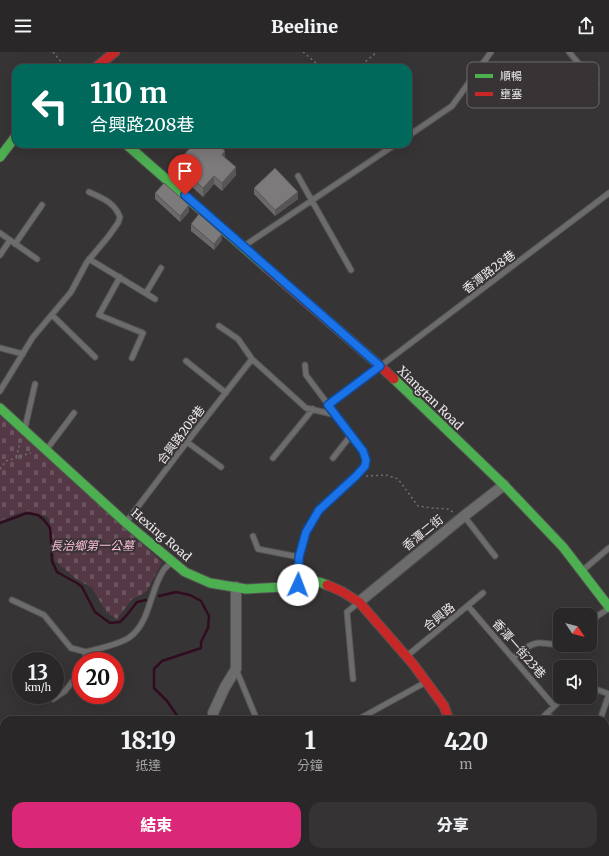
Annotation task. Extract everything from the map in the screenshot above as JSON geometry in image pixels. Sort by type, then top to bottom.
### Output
[{"type":"street","points":[[100,64],[114,52]]},
{"type":"street","points":[[0,157],[12,141]]},
{"type":"street","name":"Xiangtan Road","points":[[131,148],[380,366],[504,485],[563,547],[609,608]]},
{"type":"street","name":"Hexing Road","points":[[0,408],[126,523],[185,572],[210,583],[246,589],[284,587],[319,582],[341,591],[359,602],[427,682],[444,706],[448,716]]},
{"type":"street","name":"香潭二街","points":[[359,602],[504,485]]},
{"type":"street","points":[[213,716],[225,686],[236,668],[236,587]]},
{"type":"lane","points":[[484,62],[491,52]]},
{"type":"lane","points":[[569,52],[577,62]]},
{"type":"lane","points":[[412,133],[452,106],[467,85]]},
{"type":"lane","points":[[243,246],[390,148]]},
{"type":"lane","points":[[298,176],[351,270]]},
{"type":"lane","points":[[0,391],[33,337],[71,292],[86,262],[118,223],[120,217],[118,210],[107,200],[89,192]]},
{"type":"lane","name":"香潭路28巷","points":[[328,405],[609,193]]},
{"type":"lane","points":[[0,255],[42,205]]},
{"type":"lane","points":[[0,233],[37,259]]},
{"type":"lane","points":[[89,259],[155,299]]},
{"type":"lane","points":[[146,293],[161,268]]},
{"type":"lane","points":[[120,277],[99,315],[143,333],[132,358]]},
{"type":"lane","points":[[52,315],[95,357]]},
{"type":"lane","points":[[219,326],[238,339],[252,359],[306,408],[336,415]]},
{"type":"lane","points":[[0,348],[23,354]]},
{"type":"lane","name":"合興路208巷","points":[[126,523],[252,359]]},
{"type":"lane","points":[[186,361],[226,393]]},
{"type":"lane","points":[[298,585],[299,557],[306,532],[319,510],[356,476],[365,466],[366,460],[363,451],[306,375],[305,365]]},
{"type":"lane","points":[[24,430],[35,384]]},
{"type":"lane","points":[[273,458],[313,409]]},
{"type":"lane","points":[[46,450],[74,413]]},
{"type":"lane","points":[[333,458],[351,435]]},
{"type":"lane","points":[[187,442],[221,467]]},
{"type":"lane","points":[[464,516],[495,556]]},
{"type":"lane","points":[[253,536],[258,549],[299,557]]},
{"type":"lane","points":[[582,572],[609,548]]},
{"type":"lane","points":[[12,600],[44,615],[71,648],[86,652],[129,638],[138,629],[146,613],[156,584],[164,569],[173,562]]},
{"type":"lane","name":"合興路","points":[[406,656],[483,593]]},
{"type":"lane","points":[[353,679],[347,612],[359,602]]},
{"type":"lane","name":"香潭一街23巷","points":[[468,606],[554,706]]},
{"type":"lane","points":[[597,616],[609,608]]},
{"type":"lane","points":[[513,658],[530,646],[538,643],[553,645]]},
{"type":"lane","points":[[236,668],[255,716]]},
{"type":"lane","points":[[64,692],[72,682]]},
{"type":"lane","points":[[365,716],[427,682]]},
{"type":"lane","points":[[597,690],[609,694],[601,716]]},
{"type":"lane","points":[[549,716],[546,714],[554,706]]},
{"type":"path","points":[[53,52],[63,64]]},
{"type":"path","points":[[303,52],[317,64]]},
{"type":"path","points":[[363,64],[377,52]]},
{"type":"path","points":[[0,469],[6,461],[22,455],[46,450]]},
{"type":"path","points":[[356,476],[386,476],[398,479],[418,506],[448,509],[464,516]]},
{"type":"green space","name":"長治鄉第一公墓","points":[[0,415],[162,562],[147,591],[132,599],[117,619],[107,613],[92,588],[75,578],[55,561],[52,532],[48,517],[28,511],[0,521]]},
{"type":"building","points":[[190,148],[222,148],[225,151],[222,155],[236,167],[222,183],[214,176],[203,188],[176,163]]},
{"type":"building","points":[[275,168],[298,192],[275,210],[254,188]]},
{"type":"building","points":[[164,183],[189,205],[180,216],[155,193]]},
{"type":"building","points":[[199,214],[222,234],[214,244],[191,224]]},
{"type":"waterway","points":[[0,523],[27,513],[38,515],[44,520],[50,528],[52,561],[57,572],[82,587],[95,612],[110,623],[120,622],[137,602],[146,600]]},
{"type":"waterway","points":[[159,596],[176,592],[190,595],[201,601],[209,616],[208,628],[201,642],[201,648],[162,661],[154,669],[154,688],[167,701],[177,716]]},
{"type":"traffic: fast","points":[[0,157],[12,141]]},
{"type":"traffic: fast","points":[[131,148],[267,268]]},
{"type":"traffic: fast","points":[[394,379],[504,485],[563,547],[609,607]]},
{"type":"traffic: fast","points":[[0,408],[126,523],[185,572],[210,583],[246,589],[284,587],[319,582],[327,585]]},
{"type":"traffic: jam","points":[[100,64],[115,52]]},
{"type":"traffic: jam","points":[[267,268],[394,379]]},
{"type":"traffic: jam","points":[[327,585],[341,591],[359,602],[413,664],[444,706],[448,716]]},
{"type":"route","points":[[185,195],[380,366],[328,405],[363,451],[366,460],[365,466],[319,510],[306,532],[299,557],[298,585]]}]
